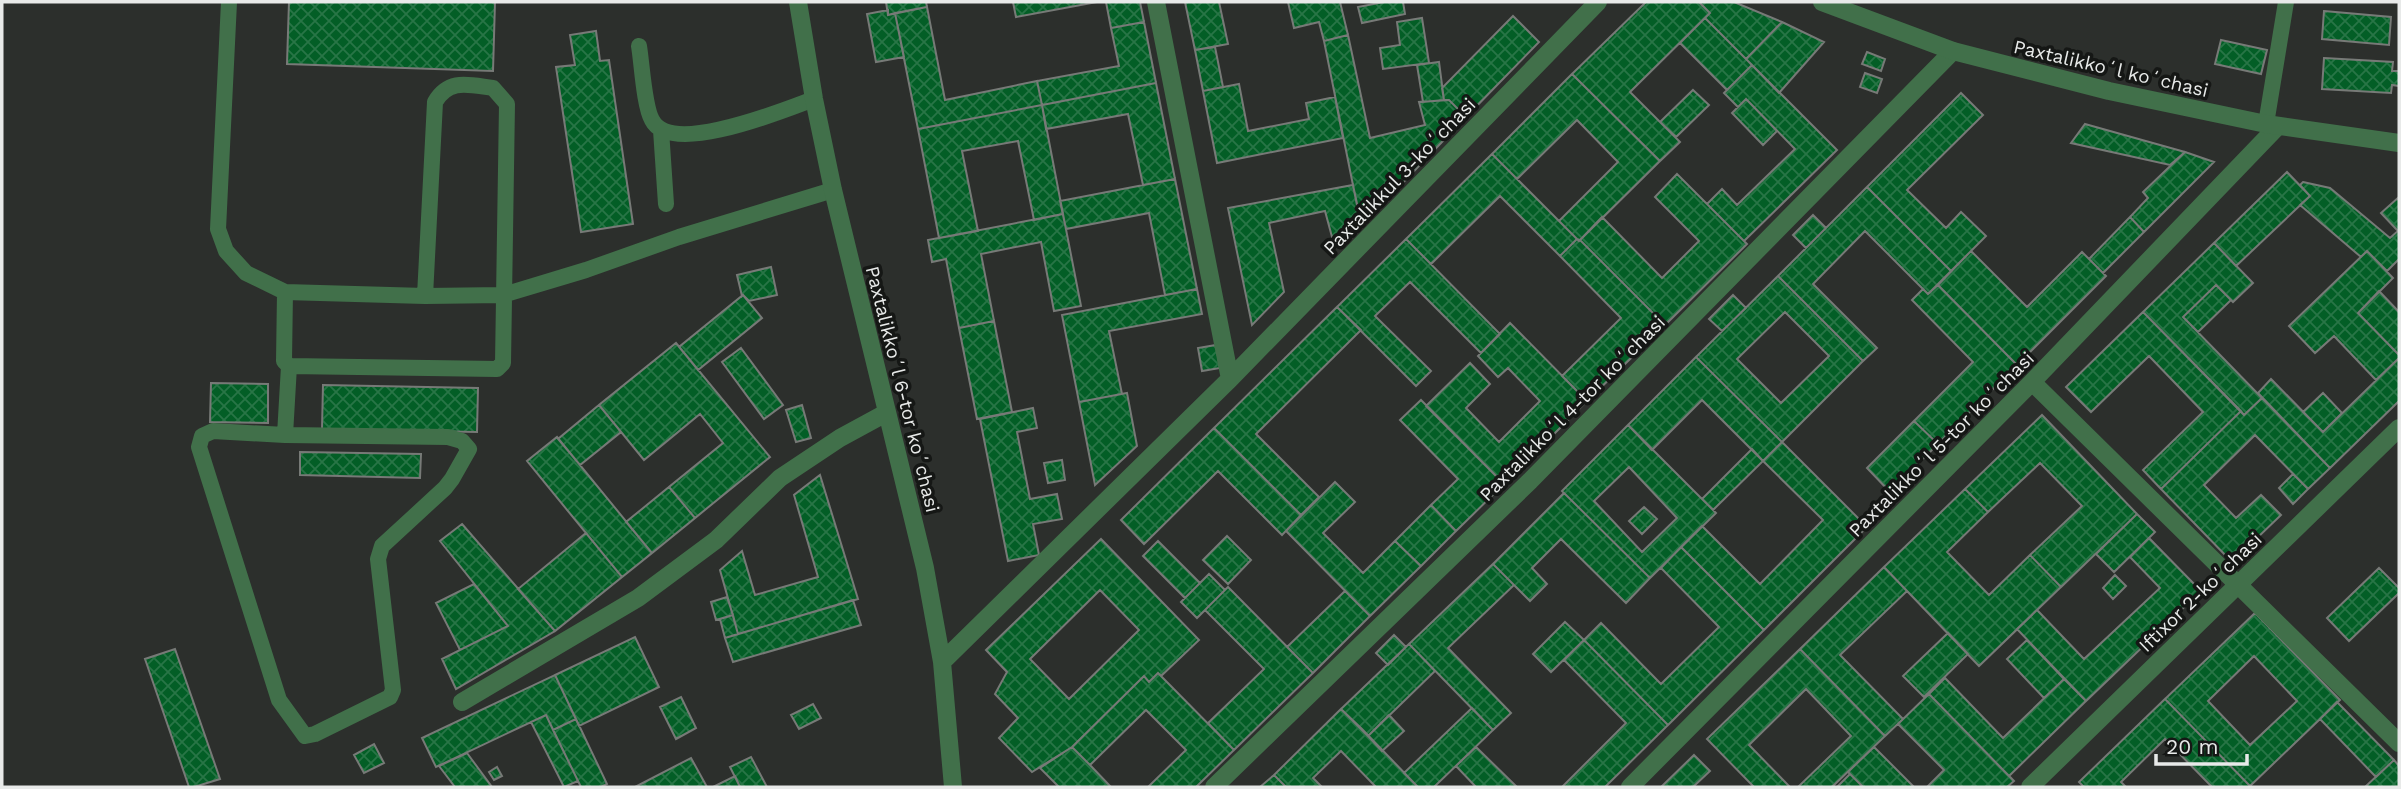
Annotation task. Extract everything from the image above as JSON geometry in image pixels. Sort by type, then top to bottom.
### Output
[{"type":"street","name":"Paxtalikkoʻl 6-tor koʻchasi","points":[[798,2],[833,190],[925,568],[942,663],[953,787]]},
{"type":"street","points":[[1156,2],[1230,379]]},
{"type":"street","name":"Paxtalikkul 3-koʻchasi","points":[[942,663],[1230,379],[1598,2]]},
{"type":"street","name":"Paxtalikkoʻl koʻchasi","points":[[1822,2],[1953,51],[2109,91],[2272,125],[2399,144]]},
{"type":"street","name":"Paxtalikkoʻl 4-tor koʻchasi","points":[[1214,787],[1530,481],[1953,51]]},
{"type":"street","name":"Paxtalikkoʻl 5-tor koʻchasi","points":[[1630,787],[2032,382],[2272,125]]},
{"type":"street","points":[[2032,382],[2399,743]]},
{"type":"street","points":[[462,702],[638,598],[716,540],[780,478],[840,438],[886,414]]},
{"type":"street","name":"Iftixor 2-koʻchasi","points":[[2030,787],[2399,428]]},
{"type":"lane","points":[[229,2],[218,229],[226,251],[246,273],[285,292],[503,295],[833,190]]},
{"type":"lane","points":[[2272,125],[2286,2]]},
{"type":"lane","points":[[639,46],[652,121],[661,130],[674,134],[695,135],[756,120],[814,99]]},
{"type":"lane","points":[[289,366],[497,369],[503,363],[507,104],[493,88],[458,84],[441,91],[435,102],[425,296]]},
{"type":"lane","points":[[661,130],[666,204]]},
{"type":"lane","points":[[285,292],[284,360],[289,366],[285,435]]},
{"type":"lane","points":[[213,431],[285,435],[448,437],[462,441],[469,449],[445,488],[382,546],[378,559],[393,690],[390,697],[315,734],[305,736],[279,700],[199,447],[202,436],[213,431]]},
{"type":"building","points":[[289,2],[495,2],[493,71],[287,64]]},
{"type":"building","points":[[886,2],[926,2],[927,7],[888,15]]},
{"type":"building","points":[[1013,2],[1097,2],[1016,17]]},
{"type":"building","points":[[1106,2],[1140,2],[1144,22],[1111,28]]},
{"type":"building","points":[[1185,2],[1219,2],[1228,44],[1195,50]]},
{"type":"building","points":[[1288,2],[1340,2],[1348,35],[1324,41],[1319,22],[1294,28]]},
{"type":"building","points":[[1403,2],[1405,14],[1362,23],[1358,7]]},
{"type":"building","points":[[1646,2],[1699,2],[1710,13],[1630,92],[1680,142],[1660,161],[1572,74]]},
{"type":"building","points":[[1699,2],[1734,2],[1782,22],[1746,59],[1705,18],[1710,13]]},
{"type":"building","points":[[927,7],[945,100],[1037,81],[1042,105],[918,129],[895,13]]},
{"type":"building","points":[[888,10],[888,15],[895,13],[904,57],[876,62],[867,14]]},
{"type":"building","points":[[2324,11],[2391,17],[2389,45],[2322,39]]},
{"type":"building","points":[[1513,16],[1539,42],[1466,117],[1449,100],[1444,100],[1442,88]]},
{"type":"building","points":[[1422,18],[1429,63],[1383,69],[1380,48],[1400,45],[1397,22]]},
{"type":"building","points":[[1705,18],[1752,65],[1727,90],[1680,43]]},
{"type":"building","points":[[1144,22],[1156,83],[1042,105],[1037,81],[1119,66],[1111,28]]},
{"type":"building","points":[[1782,22],[1824,42],[1779,93],[1746,59]]},
{"type":"building","points":[[596,31],[600,61],[609,60],[633,224],[581,232],[556,67],[575,65],[570,35]]},
{"type":"building","points":[[1348,35],[1370,138],[1425,125],[1419,102],[1449,100],[1466,117],[1395,191],[1359,215],[1324,41]]},
{"type":"building","points":[[2221,40],[2267,50],[2261,74],[2215,64]]},
{"type":"building","points":[[1215,47],[1223,87],[1203,91],[1195,50]]},
{"type":"building","points":[[1867,52],[1885,59],[1881,71],[1862,64]]},
{"type":"building","points":[[2324,58],[2393,62],[2392,71],[2399,71],[2399,86],[2392,85],[2391,93],[2322,89]]},
{"type":"building","points":[[1439,62],[1444,100],[1423,102],[1417,65]]},
{"type":"building","points":[[1752,65],[1837,150],[1744,241],[1707,204],[1722,189],[1737,205],[1795,149],[1746,99],[1738,107],[1724,93]]},
{"type":"building","points":[[1865,73],[1882,79],[1877,93],[1860,87]]},
{"type":"building","points":[[1572,74],[1660,161],[1579,241],[1559,221],[1618,162],[1577,120],[1517,179],[1492,154]]},
{"type":"building","points":[[1156,83],[1175,179],[1143,185],[1128,114],[1046,129],[1042,105]]},
{"type":"building","points":[[1239,84],[1248,131],[1309,119],[1306,103],[1335,97],[1343,138],[1217,163],[1203,91]]},
{"type":"building","points":[[1693,90],[1709,105],[1676,137],[1660,122]]},
{"type":"building","points":[[1961,93],[1983,115],[1907,190],[1946,228],[1961,212],[1986,236],[1951,271],[1867,187]]},
{"type":"building","points":[[1746,99],[1777,131],[1763,145],[1732,113]]},
{"type":"building","points":[[1042,105],[1063,214],[1034,220],[1018,141],[962,151],[978,231],[939,238],[918,129]]},
{"type":"building","points":[[2085,124],[2185,152],[2170,165],[2071,143]]},
{"type":"building","points":[[2185,152],[2214,162],[2144,232],[2130,217],[2148,198],[2143,192]]},
{"type":"building","points":[[1492,154],[1577,239],[1560,256],[1500,196],[1431,264],[1406,239]]},
{"type":"building","points":[[2287,172],[2310,196],[2236,266],[2214,243]]},
{"type":"building","points":[[1677,174],[1747,244],[1665,325],[1580,240],[1602,217],[1662,278],[1699,241],[1655,197]]},
{"type":"building","points":[[1175,179],[1197,289],[1165,295],[1149,213],[1066,229],[1060,201]]},
{"type":"building","points":[[2303,182],[2330,188],[2390,238],[2399,230],[2399,259],[2387,271],[2367,251],[2361,257],[2300,205],[2310,196],[2300,185]]},
{"type":"building","points":[[1353,185],[1362,227],[1335,248],[1325,211],[1269,223],[1284,292],[1252,325],[1228,208]]},
{"type":"building","points":[[1867,187],[1951,271],[1928,294],[1865,231],[1813,284],[1877,348],[1863,361],[1778,276]]},
{"type":"building","points":[[2399,197],[2399,230],[2398,231],[2381,213]]},
{"type":"building","points":[[1063,214],[1081,306],[1054,311],[1041,242],[981,254],[994,321],[959,328],[946,259],[932,262],[928,240]]},
{"type":"building","points":[[1813,215],[1826,228],[1806,248],[1793,235]]},
{"type":"building","points":[[2130,217],[2144,232],[2103,273],[2089,259]]},
{"type":"building","points":[[1406,239],[1500,334],[1481,353],[1410,282],[1375,316],[1431,371],[1416,386],[1337,307]]},
{"type":"building","points":[[1577,239],[1665,325],[1587,401],[1562,376],[1621,318],[1560,256]]},
{"type":"building","points":[[2214,243],[2253,283],[2233,302],[2216,285],[2183,317],[2262,398],[2244,415],[2143,312]]},
{"type":"building","points":[[1971,251],[2027,307],[2082,252],[2106,276],[2017,365],[1938,285]]},
{"type":"building","points":[[2367,251],[2393,278],[2358,313],[2399,355],[2376,380],[2334,336],[2315,353],[2289,326]]},
{"type":"building","points":[[771,267],[777,295],[749,301],[742,296],[737,275]]},
{"type":"building","points":[[1778,276],[1863,361],[1782,442],[1696,357]],"holes":[[[1785,312],[1829,356],[1781,403],[1737,359]]]},
{"type":"building","points":[[1938,285],[2017,365],[1938,444],[1914,421],[1973,362],[1912,300],[1923,289],[1928,294]]},
{"type":"building","points":[[2216,285],[2231,300],[2198,332],[2183,317]]},
{"type":"building","points":[[1197,289],[1202,314],[1109,331],[1122,394],[1079,402],[1062,315]]},
{"type":"building","points":[[2379,291],[2399,312],[2399,355],[2358,313]]},
{"type":"building","points":[[743,295],[762,318],[698,370],[679,347]]},
{"type":"building","points":[[1733,295],[1746,308],[1722,331],[1709,319]]},
{"type":"building","points":[[1337,307],[1361,330],[1256,434],[1319,497],[1301,515],[1214,428]]},
{"type":"building","points":[[2143,312],[2241,411],[2161,489],[2143,470],[2203,412],[2149,356],[2091,412],[2066,387]]},
{"type":"building","points":[[994,321],[1012,412],[977,419],[959,328]]},
{"type":"building","points":[[1510,323],[1587,401],[1504,484],[1426,406],[1470,363],[1490,384],[1466,408],[1499,442],[1540,401],[1508,368],[1498,377],[1478,356]]},
{"type":"building","points":[[676,343],[770,457],[695,518],[669,487],[723,443],[700,414],[644,460],[599,405]]},
{"type":"building","points":[[1216,345],[1220,368],[1202,371],[1198,348]]},
{"type":"building","points":[[741,348],[783,405],[764,419],[722,362]]},
{"type":"building","points":[[1696,357],[1782,442],[1763,461],[1702,400],[1652,450],[1628,425]]},
{"type":"building","points":[[2399,358],[2399,401],[2330,468],[2258,393],[2271,379],[2323,432]]},
{"type":"building","points":[[211,383],[268,384],[268,423],[210,422]]},
{"type":"building","points":[[323,385],[478,388],[477,432],[322,429]]},
{"type":"building","points":[[1127,393],[1137,446],[1095,485],[1079,402]]},
{"type":"building","points":[[2323,393],[2342,413],[2323,432],[2303,412]]},
{"type":"building","points":[[2262,398],[2330,468],[2308,489],[2255,435],[2204,485],[2236,518],[2261,495],[2281,515],[2232,562],[2161,489],[2241,411],[2244,415]]},
{"type":"building","points":[[1421,400],[1504,484],[1456,531],[1431,505],[1458,479],[1400,420]]},
{"type":"building","points":[[599,405],[621,432],[580,465],[558,439]]},
{"type":"building","points":[[802,405],[811,438],[796,442],[786,410]]},
{"type":"building","points":[[1033,408],[1037,428],[1017,432],[1030,499],[1057,494],[1062,519],[1033,524],[1039,555],[1008,561],[980,419]]},
{"type":"building","points":[[2042,415],[2137,514],[2061,587],[2030,555],[2082,506],[2040,463],[1988,512],[1965,489]]},
{"type":"building","points":[[1914,421],[1938,444],[1890,492],[1867,468]]},
{"type":"building","points":[[1628,425],[1716,513],[1650,578],[1562,491]],"holes":[[[1629,467],[1677,518],[1642,552],[1594,501]]]},
{"type":"building","points":[[1214,428],[1301,515],[1282,535],[1218,471],[1144,544],[1121,520]]},
{"type":"building","points":[[557,437],[652,553],[622,577],[527,461]]},
{"type":"building","points":[[1782,442],[1867,527],[1764,630],[1681,547],[1702,526],[1760,584],[1823,520],[1763,461]]},
{"type":"building","points":[[1752,449],[1763,461],[1713,510],[1702,499]]},
{"type":"building","points":[[300,452],[421,454],[420,478],[300,475]]},
{"type":"building","points":[[1062,460],[1065,480],[1048,483],[1044,463]]},
{"type":"building","points":[[2293,474],[2308,489],[2293,504],[2279,488]]},
{"type":"building","points":[[820,475],[858,599],[738,634],[720,570],[742,551],[755,595],[818,577],[794,495]]},
{"type":"building","points":[[1335,482],[1355,502],[1323,533],[1363,573],[1395,541],[1421,566],[1370,616],[1286,531]]},
{"type":"building","points":[[669,487],[695,518],[652,553],[626,522]]},
{"type":"building","points":[[1965,489],[1988,512],[1947,552],[1989,595],[2030,555],[2061,587],[1979,666],[1884,567]]},
{"type":"building","points":[[1564,493],[1650,578],[1626,603],[1561,539],[1532,568],[1547,584],[1530,601],[1493,564]]},
{"type":"building","points":[[1431,505],[1456,531],[1421,566],[1395,541]]},
{"type":"building","points":[[1644,507],[1657,519],[1642,534],[1629,521]]},
{"type":"building","points":[[2137,514],[2155,532],[2114,572],[2096,554]]},
{"type":"building","points":[[462,524],[555,631],[456,689],[442,659],[508,626],[440,541]]},
{"type":"building","points":[[586,533],[622,577],[555,631],[518,589]]},
{"type":"building","points":[[1227,536],[1251,560],[1228,584],[1203,560]]},
{"type":"building","points":[[2149,538],[2201,591],[2086,701],[2017,629],[2037,610],[2084,659],[2160,588],[2130,557]]},
{"type":"building","points":[[1101,539],[1199,640],[1161,676],[1158,673],[1149,682],[1144,676],[1072,747],[1032,772],[999,738],[1018,718],[995,694],[1007,672],[986,650]],"holes":[[[1100,590],[1139,630],[1069,699],[1030,659]]]},
{"type":"building","points":[[1158,541],[1200,583],[1185,598],[1143,556]]},
{"type":"building","points":[[1681,547],[1764,630],[1668,725],[1584,640],[1601,623],[1661,684],[1719,627],[1661,568]]},
{"type":"building","points":[[1493,564],[1514,585],[1448,648],[1511,713],[1493,730],[1409,644]]},
{"type":"building","points":[[1884,567],[1907,591],[1840,655],[1903,719],[1885,736],[1800,649]]},
{"type":"building","points":[[2379,568],[2399,588],[2399,593],[2349,641],[2327,618]]},
{"type":"building","points":[[1209,574],[1225,590],[1197,618],[1181,602]]},
{"type":"building","points":[[2115,575],[2126,586],[2113,599],[2103,588]]},
{"type":"building","points":[[474,584],[508,626],[460,650],[436,603]]},
{"type":"building","points":[[1228,587],[1313,673],[1234,750],[1208,723],[1264,669],[1205,610]]},
{"type":"building","points":[[1345,591],[1370,616],[1313,673],[1287,647]]},
{"type":"building","points":[[727,597],[733,615],[716,620],[711,602]]},
{"type":"building","points":[[853,600],[861,625],[733,662],[725,638]]},
{"type":"building","points":[[2255,613],[2340,700],[2250,786],[2165,699]],"holes":[[[2254,656],[2297,701],[2250,745],[2208,701]]]},
{"type":"building","points":[[733,615],[738,634],[725,638],[720,619]]},
{"type":"building","points":[[1565,622],[1584,640],[1551,672],[1533,654]]},
{"type":"building","points":[[1948,633],[1968,654],[1924,697],[1903,676]]},
{"type":"building","points":[[1394,635],[1406,647],[1388,665],[1376,653]]},
{"type":"building","points":[[635,637],[659,687],[579,726],[555,675]]},
{"type":"building","points":[[1584,640],[1668,725],[1605,787],[1562,787],[1626,723],[1564,660]]},
{"type":"building","points":[[2027,640],[2064,679],[2044,698],[2007,659]]},
{"type":"building","points":[[1409,644],[1435,671],[1368,736],[1341,709]]},
{"type":"building","points":[[175,649],[220,779],[194,787],[189,787],[145,659]]},
{"type":"building","points":[[1800,649],[1885,736],[1832,787],[1798,787],[1851,736],[1806,689],[1749,745],[1790,787],[1754,787],[1707,739]]},
{"type":"building","points":[[1158,673],[1234,750],[1196,787],[1148,787],[1186,750],[1146,710],[1090,765],[1072,747],[1144,676],[1149,682]]},
{"type":"building","points":[[555,675],[576,719],[553,730],[546,715],[436,767],[422,738]]},
{"type":"building","points":[[1945,678],[2003,738],[2064,679],[2086,701],[2009,776],[1929,694]]},
{"type":"building","points":[[1929,694],[2014,781],[2007,787],[1927,787],[1944,770],[1898,724]]},
{"type":"building","points":[[681,697],[696,728],[676,739],[660,707]]},
{"type":"building","points":[[2165,699],[2249,787],[2212,787],[2165,739],[2121,782],[2126,787],[2084,787],[2079,782]]},
{"type":"building","points":[[2337,702],[2394,760],[2376,777],[2320,719]]},
{"type":"building","points":[[813,704],[821,718],[799,729],[791,715]]},
{"type":"building","points":[[1472,708],[1493,730],[1434,787],[1418,787],[1404,773]]},
{"type":"building","points":[[1341,709],[1418,787],[1376,787],[1341,751],[1313,778],[1322,787],[1286,787],[1274,775]]},
{"type":"building","points":[[546,715],[578,781],[564,787],[531,722]]},
{"type":"building","points":[[1389,715],[1404,731],[1382,751],[1368,736]]},
{"type":"building","points":[[576,719],[607,784],[601,787],[581,787],[553,730]]},
{"type":"building","points":[[374,744],[384,763],[364,773],[354,755]]},
{"type":"building","points":[[1072,747],[1111,787],[1059,787],[1040,768]]},
{"type":"building","points":[[1476,747],[1517,787],[1476,787],[1456,766]]},
{"type":"building","points":[[1874,747],[1914,787],[1863,787],[1848,772]]},
{"type":"building","points":[[467,753],[492,787],[455,787],[439,766]]},
{"type":"building","points":[[1694,755],[1710,771],[1693,787],[1661,787]]},
{"type":"building","points":[[751,757],[767,787],[740,787],[730,767]]},
{"type":"building","points":[[691,758],[707,787],[635,787]]},
{"type":"building","points":[[2394,760],[2399,766],[2399,787],[2365,787]]},
{"type":"building","points":[[497,767],[502,776],[494,780],[489,772]]},
{"type":"building","points":[[1850,774],[1863,787],[1837,787]]},
{"type":"building","points":[[1274,775],[1286,787],[1260,787]]},
{"type":"building","points":[[735,776],[740,787],[713,787]]}]
